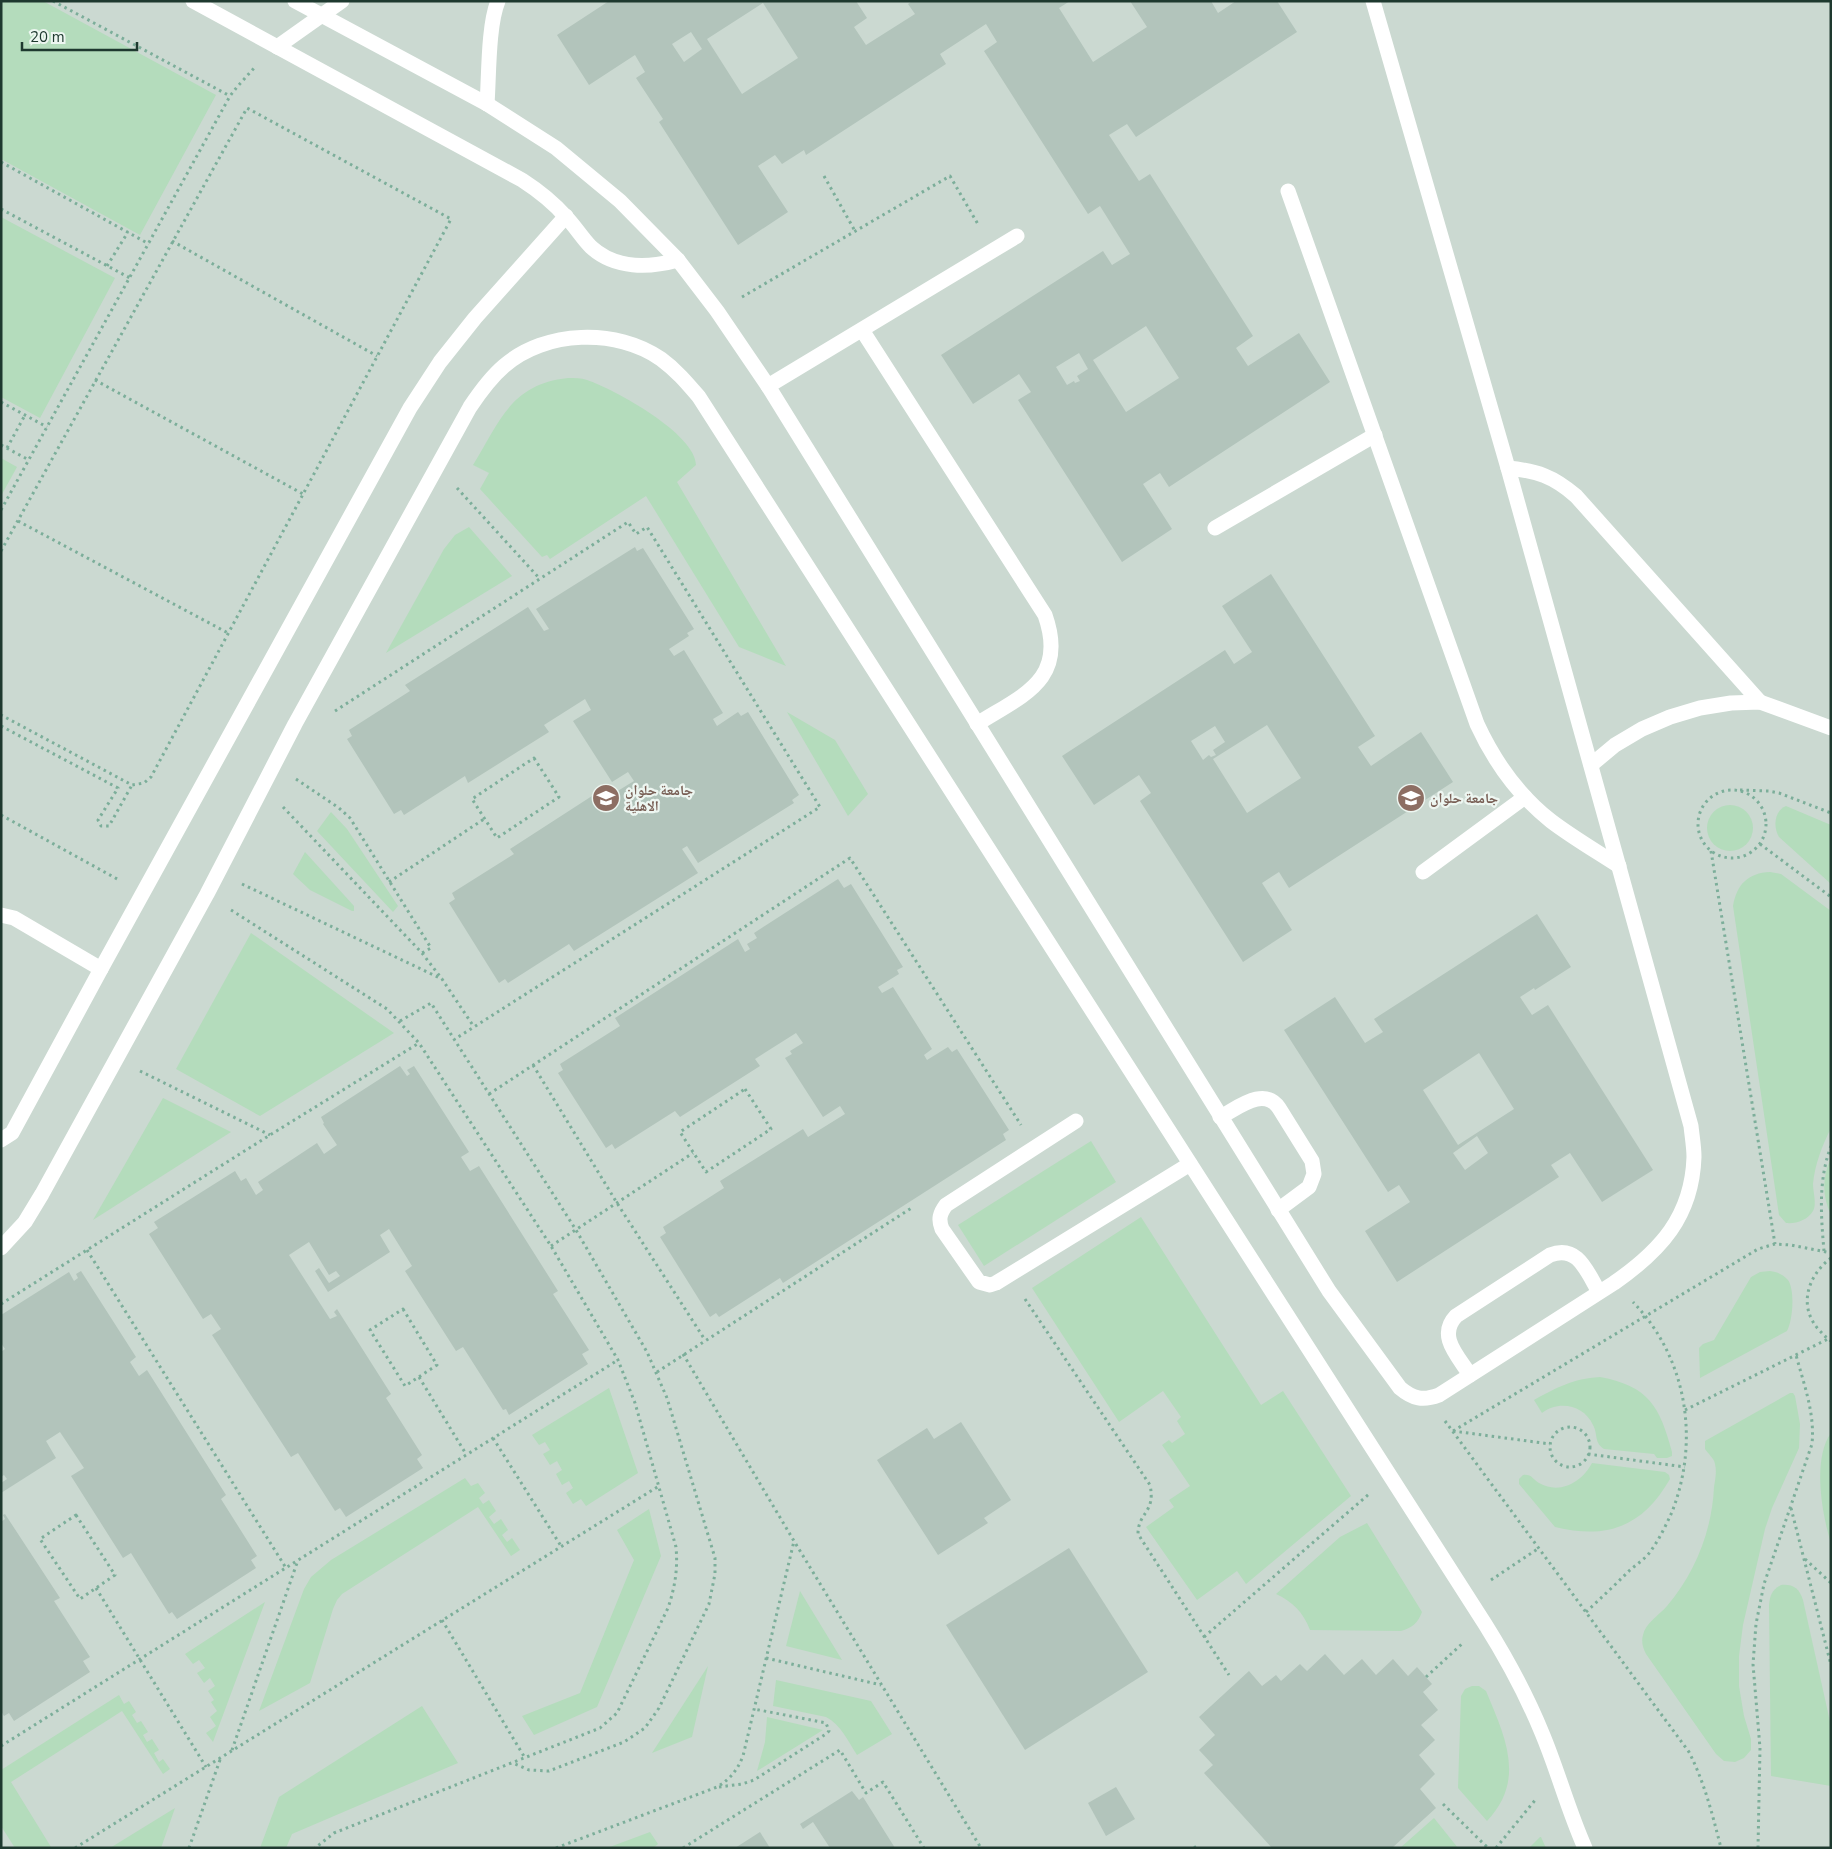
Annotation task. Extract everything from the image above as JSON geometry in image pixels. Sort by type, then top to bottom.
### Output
[{"type":"lane","points":[[193,1],[522,180],[544,196],[566,216],[591,247],[606,257],[624,264],[642,266],[660,265],[678,260]]},
{"type":"lane","points":[[295,1],[487,104],[556,148],[620,201],[678,260],[717,311],[768,386],[1329,1291],[1400,1388],[1408,1395],[1418,1399],[1428,1399],[1439,1395],[1641,1264],[1663,1243],[1679,1217],[1690,1188],[1694,1158],[1691,1126],[1591,765],[1508,468],[1373,1]]},
{"type":"lane","points":[[277,46],[342,1]]},
{"type":"lane","points":[[487,104],[492,26],[498,1]]},
{"type":"lane","points":[[1288,191],[1477,724],[1488,747],[1502,769],[1525,797],[1551,821],[1619,866]]},
{"type":"lane","points":[[1,1140],[12,1133],[410,408],[440,362],[475,318],[566,216]]},
{"type":"lane","points":[[768,386],[1017,236]]},
{"type":"lane","points":[[862,330],[1045,615],[1050,628],[1052,641],[1051,655],[1041,680],[1031,690],[977,724]]},
{"type":"lane","points":[[1,1248],[25,1222],[117,1060],[207,894],[295,724],[470,407],[486,384],[505,365],[529,351],[554,341],[582,337],[609,339],[635,346],[660,358],[681,376],[699,397],[1507,1659],[1542,1733],[1585,1848]]},
{"type":"lane","points":[[1215,528],[1375,435]]},
{"type":"lane","points":[[1508,468],[1531,470],[1548,476],[1576,496],[1760,702]]},
{"type":"lane","points":[[1591,765],[1622,741],[1642,729],[1670,717],[1700,708],[1731,703],[1760,702],[1831,728]]},
{"type":"lane","points":[[1423,872],[1525,797]]},
{"type":"lane","points":[[1,915],[14,918],[101,969]]},
{"type":"lane","points":[[1220,1117],[1257,1098],[1270,1099],[1276,1102],[1280,1108],[1312,1161],[1314,1174],[1309,1187],[1278,1210]]},
{"type":"lane","points":[[1076,1121],[946,1205],[940,1216],[942,1229],[979,1282],[990,1285],[1009,1275],[1190,1164]]},
{"type":"lane","points":[[1470,1375],[1448,1339],[1448,1330],[1451,1322],[1456,1316],[1550,1255],[1558,1252],[1568,1252],[1576,1256],[1599,1292]]},
{"type":"path","points":[[53,1],[230,96]]},
{"type":"path","points":[[1,510],[230,96],[246,76],[277,46]]},
{"type":"path","points":[[1,551],[247,108],[451,219],[151,777],[144,784],[132,784],[1,715]]},
{"type":"path","points":[[1,162],[149,244]]},
{"type":"path","points":[[824,176],[855,231]]},
{"type":"path","points":[[717,311],[950,176],[993,251]]},
{"type":"path","points":[[1,209],[130,278]]},
{"type":"path","points":[[107,266],[128,232]]},
{"type":"path","points":[[172,241],[377,356]]},
{"type":"path","points":[[95,380],[303,494]]},
{"type":"path","points":[[1,402],[47,427]]},
{"type":"path","points":[[7,448],[25,415]]},
{"type":"path","points":[[1,445],[29,460]]},
{"type":"path","points":[[438,467],[540,579]]},
{"type":"path","points":[[18,521],[228,633]]},
{"type":"path","points":[[295,724],[322,720],[628,522],[636,534],[647,527],[820,807],[455,1039]]},
{"type":"path","points":[[1,726],[118,788],[98,820],[101,826],[109,826],[132,784]]},
{"type":"path","points":[[534,758],[559,797],[497,838],[484,819],[472,799],[534,758]]},
{"type":"path","points":[[274,764],[345,812],[431,948],[422,953]]},
{"type":"path","points":[[263,785],[422,953],[474,1027]]},
{"type":"path","points":[[1738,790],[1751,796],[1761,805],[1765,818],[1765,831],[1760,844],[1750,853],[1737,858],[1723,857],[1711,851],[1702,842],[1698,829],[1698,816],[1704,804],[1713,794],[1726,790],[1738,790],[1769,791],[1831,813]]},
{"type":"path","points":[[1,815],[143,893]]},
{"type":"path","points":[[389,882],[484,819]]},
{"type":"path","points":[[1760,844],[1831,897]]},
{"type":"path","points":[[1711,851],[1775,1244]]},
{"type":"path","points":[[489,1094],[850,858],[1036,1147]]},
{"type":"path","points":[[218,872],[442,979]]},
{"type":"path","points":[[207,894],[387,1009],[419,1043],[551,1246],[618,1360],[635,1403],[676,1547],[675,1583],[668,1608],[617,1714],[600,1728],[334,1833],[315,1848]]},
{"type":"path","points":[[400,1022],[431,1003],[576,1230],[657,1372],[667,1398],[715,1558],[715,1574],[709,1604],[659,1708],[645,1728],[635,1736],[548,1771],[530,1770],[512,1762]]},
{"type":"path","points":[[1,1304],[419,1043]]},
{"type":"path","points":[[117,1060],[270,1135]]},
{"type":"path","points":[[533,1065],[617,1203],[705,1340]]},
{"type":"path","points":[[745,1089],[771,1129],[706,1172],[693,1153],[680,1132],[745,1089]]},
{"type":"path","points":[[1824,1251],[1821,1187],[1826,1160],[1831,1146]]},
{"type":"path","points":[[551,1246],[693,1153]]},
{"type":"path","points":[[657,1372],[920,1202]]},
{"type":"path","points":[[1453,1431],[1758,1249],[1775,1244],[1831,1253]]},
{"type":"path","points":[[87,1250],[286,1568]]},
{"type":"path","points":[[1685,1410],[1829,1340],[1814,1324],[1807,1305],[1809,1284],[1819,1267],[1831,1258]]},
{"type":"path","points":[[1009,1275],[1150,1485],[1152,1500],[1150,1508],[1138,1526],[1138,1534],[1228,1675]]},
{"type":"path","points":[[1586,1612],[1650,1552],[1666,1526],[1677,1497],[1685,1467],[1687,1439],[1685,1410],[1677,1377],[1665,1345],[1646,1316],[1614,1283]]},
{"type":"path","points":[[403,1310],[437,1365],[419,1377],[405,1386],[370,1330],[403,1310]]},
{"type":"path","points":[[683,1354],[794,1541],[981,1848]]},
{"type":"path","points":[[1758,1848],[1760,1748],[1753,1664],[1756,1624],[1764,1584],[1812,1444],[1814,1429],[1812,1414],[1796,1355]]},
{"type":"path","points":[[1,1746],[618,1360]]},
{"type":"path","points":[[419,1377],[466,1454]]},
{"type":"path","points":[[1428,1399],[1689,1752],[1709,1798],[1721,1848]]},
{"type":"path","points":[[1569,1427],[1579,1429],[1586,1435],[1590,1444],[1588,1454],[1583,1462],[1575,1466],[1565,1466],[1556,1462],[1551,1454],[1550,1444],[1553,1436],[1560,1429],[1569,1427]]},
{"type":"path","points":[[1453,1431],[1550,1444]]},
{"type":"path","points":[[492,1438],[561,1546]]},
{"type":"path","points":[[1588,1454],[1685,1467]]},
{"type":"path","points":[[1204,1637],[1390,1475]]},
{"type":"path","points":[[75,1848],[659,1486]]},
{"type":"path","points":[[1791,1507],[1831,1665]]},
{"type":"path","points":[[76,1515],[115,1575],[96,1588],[80,1599],[40,1539],[76,1515]]},
{"type":"path","points":[[556,1848],[717,1787],[729,1780],[738,1769],[743,1756],[794,1541]]},
{"type":"path","points":[[1467,1596],[1539,1548]]},
{"type":"path","points":[[1804,1559],[1831,1583]]},
{"type":"path","points":[[232,1751],[298,1560]]},
{"type":"path","points":[[96,1588],[206,1767]]},
{"type":"path","points":[[442,1620],[525,1758]]},
{"type":"path","points":[[1426,1677],[1450,1655]]},
{"type":"path","points":[[766,1658],[882,1685]]},
{"type":"path","points":[[717,1787],[742,1784],[754,1780],[829,1731],[826,1723],[754,1709]]},
{"type":"path","points":[[684,1848],[840,1750],[866,1793],[883,1782],[924,1848]]},
{"type":"path","points":[[189,1848],[221,1757]]},
{"type":"path","points":[[1496,1848],[1556,1773]]},
{"type":"path","points":[[1443,1804],[1488,1848]]},
{"type":"shaded area","points":[[1,1],[1831,1],[1831,1848],[1,1848]]},
{"type":"green space","points":[[1,1],[43,1],[216,95],[140,235],[1,159]]},
{"type":"green space","points":[[1,217],[115,278],[40,418],[1,397]]},
{"type":"green space","points":[[568,378],[587,380],[615,393],[652,414],[683,440],[692,453],[696,465],[677,482],[786,666],[739,647],[646,496],[550,559],[547,555],[542,557],[480,489],[489,473],[473,465],[509,407],[533,388]]},
{"type":"green space","points":[[1,458],[17,467],[1,496]]},
{"type":"green space","points":[[469,527],[512,576],[386,653],[444,549],[455,535]]},
{"type":"green space","points":[[787,712],[835,740],[868,794],[848,816]]},
{"type":"green space","points":[[1725,805],[1735,805],[1749,815],[1753,828],[1749,841],[1743,847],[1735,851],[1725,851],[1711,841],[1707,833],[1707,823],[1717,809]]},
{"type":"green space","points":[[1786,806],[1831,825],[1831,884],[1779,837],[1775,824],[1777,815]]},
{"type":"green space","points":[[331,812],[347,829],[398,906],[393,912],[317,831]]},
{"type":"green space","points":[[305,852],[354,906],[354,911],[310,890],[293,874]]},
{"type":"green space","points":[[1770,872],[1781,874],[1831,911],[1831,1128],[1815,1169],[1813,1184],[1815,1201],[1813,1211],[1805,1219],[1790,1223],[1786,1223],[1779,1215],[1733,906],[1737,892],[1745,881],[1750,877]]},
{"type":"green space","points":[[251,933],[394,1033],[260,1116],[176,1069]]},
{"type":"green space","points":[[163,1098],[231,1132],[93,1220]]},
{"type":"green space","points":[[1091,1141],[1116,1182],[984,1266],[958,1225]]},
{"type":"green space","points":[[1831,1158],[1831,1215],[1826,1201],[1824,1186]]},
{"type":"green space","points":[[1141,1217],[1261,1405],[1283,1391],[1351,1496],[1246,1584],[1237,1571],[1197,1600],[1146,1527],[1174,1507],[1169,1500],[1190,1486],[1162,1445],[1169,1440],[1172,1443],[1185,1434],[1177,1421],[1181,1417],[1163,1391],[1119,1422],[1032,1288]]},
{"type":"green space","points":[[1770,1271],[1782,1275],[1788,1280],[1792,1291],[1791,1320],[1787,1331],[1700,1378],[1699,1348],[1703,1344],[1714,1340],[1751,1277],[1760,1272]]},
{"type":"green space","points":[[1600,1377],[1630,1386],[1650,1401],[1663,1423],[1672,1456],[1657,1458],[1654,1454],[1604,1449],[1597,1441],[1593,1425],[1584,1413],[1577,1409],[1563,1406],[1549,1409],[1542,1413],[1534,1400],[1566,1384]]},
{"type":"green space","points":[[609,1388],[638,1473],[586,1506],[581,1499],[573,1504],[566,1493],[573,1488],[569,1481],[562,1485],[556,1474],[562,1470],[557,1461],[550,1465],[543,1454],[550,1450],[545,1442],[539,1445],[532,1435]]},
{"type":"green space","points":[[1793,1393],[1795,1396],[1800,1424],[1799,1448],[1772,1508],[1765,1529],[1743,1625],[1739,1656],[1739,1686],[1744,1716],[1751,1739],[1751,1750],[1744,1758],[1735,1762],[1724,1761],[1716,1754],[1646,1654],[1642,1638],[1646,1627],[1667,1606],[1686,1580],[1706,1535],[1713,1503],[1716,1470],[1713,1460],[1705,1449],[1705,1441]]},
{"type":"green space","points":[[1831,1433],[1831,1543],[1822,1503],[1820,1472],[1825,1444]]},
{"type":"green space","points":[[1592,1463],[1665,1472],[1669,1475],[1670,1479],[1648,1508],[1636,1518],[1608,1530],[1592,1532],[1555,1527],[1519,1484],[1519,1479],[1526,1475],[1539,1483],[1555,1488],[1570,1485],[1588,1470]]},
{"type":"green space","points":[[465,1478],[471,1486],[478,1483],[485,1493],[479,1498],[483,1504],[489,1500],[496,1511],[489,1517],[494,1524],[501,1519],[508,1530],[502,1535],[507,1542],[512,1538],[520,1550],[511,1556],[478,1507],[342,1594],[333,1609],[310,1683],[259,1711],[304,1589],[311,1577],[331,1560]]},
{"type":"green space","points":[[649,1509],[661,1556],[597,1707],[534,1735],[522,1716],[580,1693],[634,1560],[617,1530]]},
{"type":"green space","points":[[1367,1523],[1422,1612],[1420,1616],[1414,1624],[1401,1631],[1310,1630],[1297,1608],[1288,1600],[1276,1594],[1340,1537]]},
{"type":"green space","points":[[1781,1585],[1789,1585],[1795,1588],[1800,1592],[1803,1600],[1831,1726],[1831,1786],[1771,1776],[1769,1605],[1772,1593]]},
{"type":"green space","points":[[800,1591],[842,1660],[786,1646]]},
{"type":"green space","points":[[265,1602],[213,1742],[206,1733],[216,1726],[210,1717],[217,1711],[211,1702],[214,1700],[208,1691],[215,1686],[210,1678],[204,1683],[197,1673],[205,1668],[199,1660],[193,1664],[185,1654]]},
{"type":"green space","points":[[708,1666],[692,1737],[652,1753]]},
{"type":"green space","points":[[776,1680],[871,1701],[892,1734],[857,1755],[840,1729],[826,1717],[773,1706]]},
{"type":"green space","points":[[1479,1686],[1486,1691],[1505,1740],[1508,1757],[1509,1773],[1506,1789],[1499,1805],[1487,1821],[1458,1788],[1461,1696],[1465,1689]]},
{"type":"green space","points":[[119,1695],[124,1704],[129,1701],[136,1712],[132,1715],[137,1723],[141,1721],[148,1732],[143,1735],[147,1742],[152,1739],[159,1750],[154,1753],[159,1762],[163,1759],[170,1769],[163,1774],[122,1711],[11,1782],[51,1847],[15,1848],[1,1826],[1,1770]]},
{"type":"green space","points":[[422,1706],[458,1763],[292,1834],[286,1848],[260,1848],[279,1797]]},
{"type":"green space","points":[[767,1717],[823,1730],[757,1771],[765,1742]]},
{"type":"green space","points":[[175,1808],[161,1848],[110,1848]]},
{"type":"green space","points":[[1434,1818],[1458,1848],[1400,1848]]},
{"type":"green space","points":[[650,1832],[658,1844],[653,1848],[607,1848]]},
{"type":"green space","points":[[1540,1837],[1546,1848],[1529,1848]]},
{"type":"building","points":[[609,1],[856,1],[867,18],[854,27],[866,45],[915,14],[908,4],[912,1],[1070,1],[1059,8],[1093,62],[1147,27],[1130,1],[1211,1],[1218,13],[1236,1],[1277,1],[1297,32],[1136,137],[1127,124],[1109,135],[1139,181],[1150,174],[1253,336],[1236,348],[1248,366],[1299,333],[1330,382],[1169,487],[1160,473],[1143,484],[1172,529],[1122,562],[1018,400],[1031,392],[1019,374],[973,404],[941,355],[1103,251],[1112,265],[1130,254],[1100,206],[1088,214],[984,51],[997,42],[986,24],[940,54],[946,64],[806,155],[804,150],[782,164],[775,155],[758,166],[788,212],[738,245],[659,122],[663,119],[636,78],[645,72],[635,55],[589,85],[557,35]],"holes":[[[763,3],[798,58],[742,94],[707,39]],[[691,32],[702,49],[684,62],[672,44]],[[1146,326],[1179,378],[1126,412],[1093,360]],[[1079,353],[1088,369],[1077,376],[1080,381],[1075,383],[1074,381],[1067,385],[1056,367]]]},
{"type":"building","points":[[635,547],[637,551],[643,548],[694,629],[687,633],[689,636],[669,649],[674,656],[684,650],[723,713],[713,719],[717,726],[738,712],[741,716],[748,712],[799,795],[792,800],[794,803],[698,863],[687,846],[682,849],[698,873],[574,951],[569,944],[508,983],[505,979],[499,983],[449,903],[455,899],[452,893],[514,854],[510,849],[592,796],[598,803],[634,781],[628,772],[612,782],[573,721],[591,710],[585,699],[544,725],[549,732],[468,783],[465,776],[404,815],[401,810],[394,814],[347,739],[352,736],[349,730],[410,691],[405,685],[528,607],[544,631],[549,629],[536,609]]},
{"type":"building","points":[[1271,574],[1375,736],[1358,747],[1371,766],[1421,732],[1453,782],[1289,888],[1279,872],[1262,883],[1292,930],[1243,962],[1140,801],[1151,793],[1139,775],[1094,805],[1062,756],[1225,650],[1234,664],[1252,652],[1222,606]],"holes":[[[1267,725],[1301,778],[1247,813],[1213,759]],[[1215,726],[1225,742],[1213,750],[1216,755],[1211,757],[1209,755],[1203,760],[1191,741]]]},
{"type":"building","points":[[838,879],[844,888],[851,884],[903,967],[897,970],[899,974],[878,987],[882,993],[893,987],[932,1049],[924,1055],[927,1060],[948,1047],[952,1052],[957,1049],[1009,1130],[1003,1134],[1006,1140],[783,1283],[780,1278],[719,1317],[716,1313],[710,1317],[660,1237],[666,1233],[663,1227],[724,1188],[720,1181],[803,1129],[808,1137],[845,1114],[840,1106],[823,1117],[785,1058],[792,1054],[790,1051],[803,1043],[796,1033],[755,1059],[760,1066],[680,1117],[675,1111],[615,1149],[612,1144],[606,1148],[558,1073],[563,1070],[560,1064],[620,1026],[615,1018],[738,939],[745,952],[750,949],[747,944],[757,938],[754,933]]},
{"type":"building","points":[[1537,914],[1571,967],[1535,990],[1534,988],[1520,997],[1532,1015],[1548,1005],[1653,1170],[1602,1202],[1570,1153],[1551,1165],[1559,1177],[1397,1282],[1365,1231],[1410,1202],[1399,1185],[1388,1192],[1284,1030],[1335,997],[1365,1043],[1383,1032],[1374,1019]],"holes":[[[1479,1053],[1514,1109],[1458,1145],[1423,1090]],[[1477,1136],[1488,1153],[1465,1170],[1453,1153]]]},
{"type":"building","points":[[400,1066],[407,1076],[410,1074],[407,1070],[414,1066],[469,1152],[461,1157],[470,1171],[479,1166],[558,1291],[553,1294],[589,1350],[582,1354],[588,1364],[509,1415],[506,1409],[503,1410],[463,1347],[456,1351],[405,1271],[412,1266],[389,1229],[380,1235],[390,1252],[328,1292],[315,1271],[319,1268],[329,1283],[340,1276],[336,1271],[329,1275],[309,1242],[289,1255],[330,1319],[337,1316],[334,1312],[337,1309],[391,1394],[386,1398],[422,1455],[417,1459],[423,1468],[346,1517],[340,1508],[335,1511],[298,1453],[291,1457],[212,1335],[221,1329],[211,1314],[203,1319],[149,1234],[158,1228],[154,1222],[235,1171],[241,1181],[246,1178],[256,1195],[263,1190],[258,1182],[317,1143],[324,1154],[337,1145],[323,1124],[321,1117]]},
{"type":"building","points":[[81,1271],[136,1357],[130,1362],[139,1376],[147,1370],[226,1495],[221,1499],[257,1556],[251,1560],[256,1568],[177,1619],[172,1612],[169,1614],[131,1553],[123,1558],[71,1476],[84,1468],[60,1432],[46,1441],[56,1458],[1,1493],[1,1483],[7,1479],[4,1475],[1,1477],[1,1352],[5,1349],[1,1343],[1,1315],[69,1272],[74,1281],[78,1278],[76,1274]]},
{"type":"building","points":[[961,1422],[1011,1500],[984,1518],[988,1523],[938,1555],[877,1460],[927,1428],[934,1439]]},
{"type":"building","points":[[5,1514],[60,1598],[54,1601],[90,1657],[83,1661],[90,1672],[14,1721],[9,1713],[4,1716],[1,1711],[1,1522],[5,1519],[3,1515]]},
{"type":"building","points":[[1069,1548],[1148,1672],[1025,1750],[946,1625]]},
{"type":"building","points":[[1325,1654],[1344,1675],[1362,1659],[1376,1675],[1393,1659],[1408,1676],[1417,1667],[1432,1684],[1423,1692],[1438,1710],[1421,1725],[1435,1740],[1419,1755],[1435,1774],[1420,1789],[1436,1808],[1392,1848],[1272,1848],[1204,1773],[1213,1765],[1199,1750],[1215,1735],[1199,1717],[1249,1671],[1262,1686],[1276,1675],[1281,1681],[1300,1664],[1307,1671]]},
{"type":"building","points":[[1116,1787],[1135,1819],[1106,1836],[1088,1803]]},
{"type":"building","points":[[852,1791],[859,1800],[863,1797],[895,1848],[830,1848],[813,1822],[803,1829],[800,1824]]},
{"type":"building","points":[[760,1832],[770,1848],[735,1848]]},
{"type":"place","name":"جامعة حلوان الاهلية","points":[[606,798]]},
{"type":"place","name":"جامعة حلوان","points":[[1411,798]]}]
